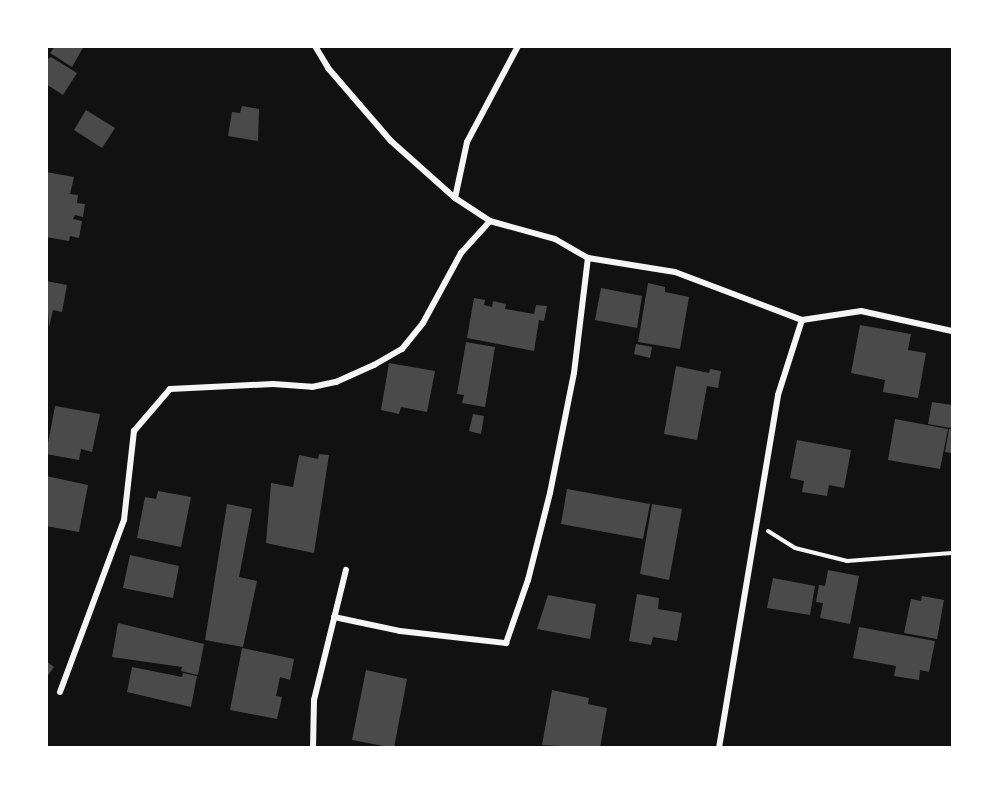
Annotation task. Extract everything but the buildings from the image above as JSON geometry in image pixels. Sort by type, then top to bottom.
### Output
[{"type":"street","points":[[315,46],[328,68],[391,141],[454,198],[490,221],[555,239],[588,258],[675,272],[802,320],[861,311],[952,331]]},
{"type":"street","points":[[454,198],[467,142],[518,46]]},
{"type":"street","points":[[60,692],[124,520],[134,431],[170,389],[273,384],[312,387],[336,382],[374,365],[409,340],[423,323],[461,253],[490,221]]},
{"type":"street","points":[[334,617],[400,632],[506,643],[528,580],[550,493],[573,373],[588,258]]},
{"type":"street","points":[[719,747],[754,523],[778,395],[802,320]]},
{"type":"street","points":[[313,747],[314,700],[346,570]]},
{"type":"path","points":[[754,523],[795,548],[847,561],[952,553]]}]
